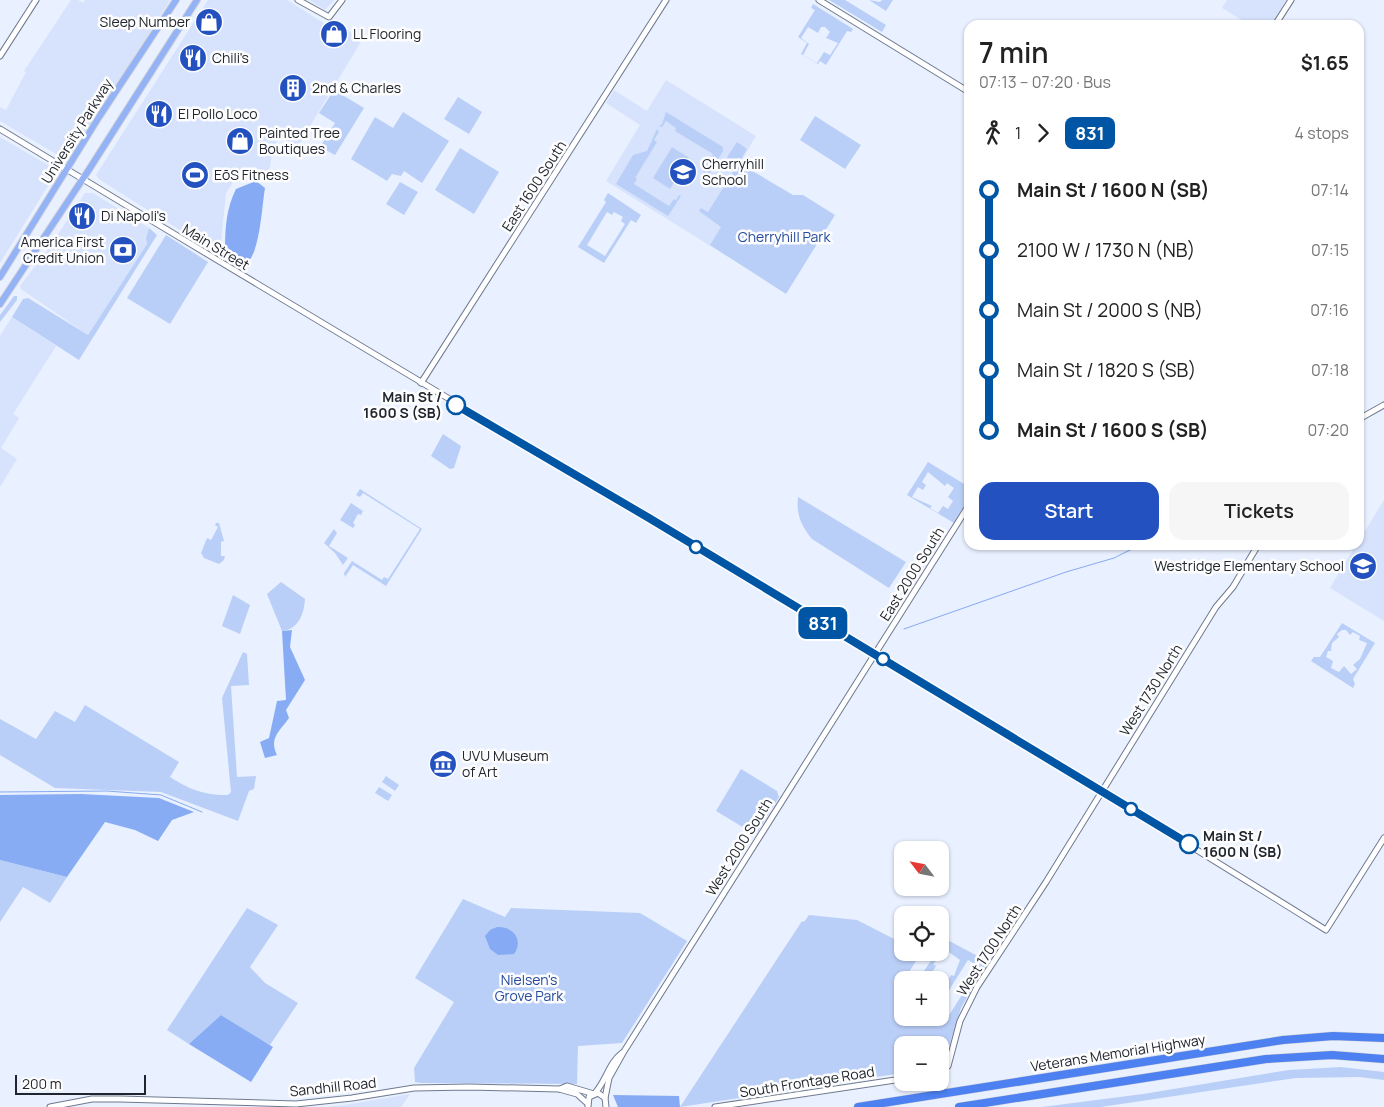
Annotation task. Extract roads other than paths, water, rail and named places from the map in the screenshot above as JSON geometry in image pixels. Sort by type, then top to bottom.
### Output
[{"type":"highway","name":"Veterans Memorial Highway","points":[[858,1107],[1283,1040],[1333,1036],[1384,1038]]},
{"type":"highway","name":"Veterans Memorial Highway","points":[[959,1107],[1266,1059],[1332,1055],[1384,1059]]},
{"type":"main road","name":"University Parkway","points":[[0,277],[176,0]]},
{"type":"main road","points":[[0,304],[83,179],[196,0]]},
{"type":"street","points":[[0,56],[36,0]]},
{"type":"street","points":[[298,0],[329,17],[342,0]]},
{"type":"street","name":"East 1600 South","points":[[421,384],[666,0]]},
{"type":"street","points":[[819,0],[964,89]]},
{"type":"street","points":[[1278,20],[1291,0]]},
{"type":"street","name":"Main Street","points":[[0,129],[421,384],[1003,730],[1326,930],[1384,838]]},
{"type":"street","points":[[1364,416],[1384,405]]},
{"type":"street","name":"East 2000 South","points":[[875,654],[964,513]]},
{"type":"street","name":"West 1730 North","points":[[1067,849],[1216,607],[1233,587],[1255,550]]},
{"type":"street","name":"West 2000 South","points":[[606,1107],[609,1078],[622,1053],[875,654]]},
{"type":"street","name":"West 1700 North","points":[[949,1058],[953,1051],[960,1021],[972,995],[1067,849]]},
{"type":"street","name":"West 2000 South","points":[[587,1106],[589,1097],[602,1086],[617,1057],[622,1053]]},
{"type":"street","name":"South Frontage Road","points":[[715,1107],[894,1080]]},
{"type":"street","name":"Sandhill Road","points":[[559,1089],[567,1086],[594,1094],[601,1094],[606,1099]]},
{"type":"street","name":"Sandhill Road","points":[[50,1107],[92,1099],[296,1104],[352,1098],[414,1088],[559,1089],[577,1094],[587,1106]]},
{"type":"street","points":[[606,1099],[612,1107]]},
{"type":"waterway","points":[[904,629],[1066,572],[1114,558],[1130,550]]},
{"type":"waterway","points":[[0,792],[107,791],[161,795],[202,812]]},
{"type":"place","name":"Sleep Number","points":[[209,22]]},
{"type":"place","name":"LL Flooring","points":[[334,34]]},
{"type":"place","name":"Chili's","points":[[193,58]]},
{"type":"place","name":"2nd & Charles","points":[[293,88]]},
{"type":"place","name":"El Pollo Loco","points":[[159,114]]},
{"type":"place","name":"Painted Tree Boutiques","points":[[240,141]]},
{"type":"place","name":"Cherryhill School","points":[[683,172]]},
{"type":"place","name":"EōS Fitness","points":[[195,175]]},
{"type":"place","name":"Di Napoli's","points":[[82,216]]},
{"type":"place","name":"America First Credit Union","points":[[123,250]]},
{"type":"place","name":"Main St / 1600 S (SB)","points":[[456,405]]},
{"type":"place","name":"Westridge Elementary School","points":[[1363,566]]},
{"type":"place","name":"UVU Museum of Art","points":[[443,764]]},
{"type":"place","name":"Main St / 1600 N (SB)","points":[[1189,844]]},
{"type":"park label","name":"Cherryhill Park","points":[[784,237]]},
{"type":"park label","name":"Nielsen's Grove Park","points":[[529,988]]}]
